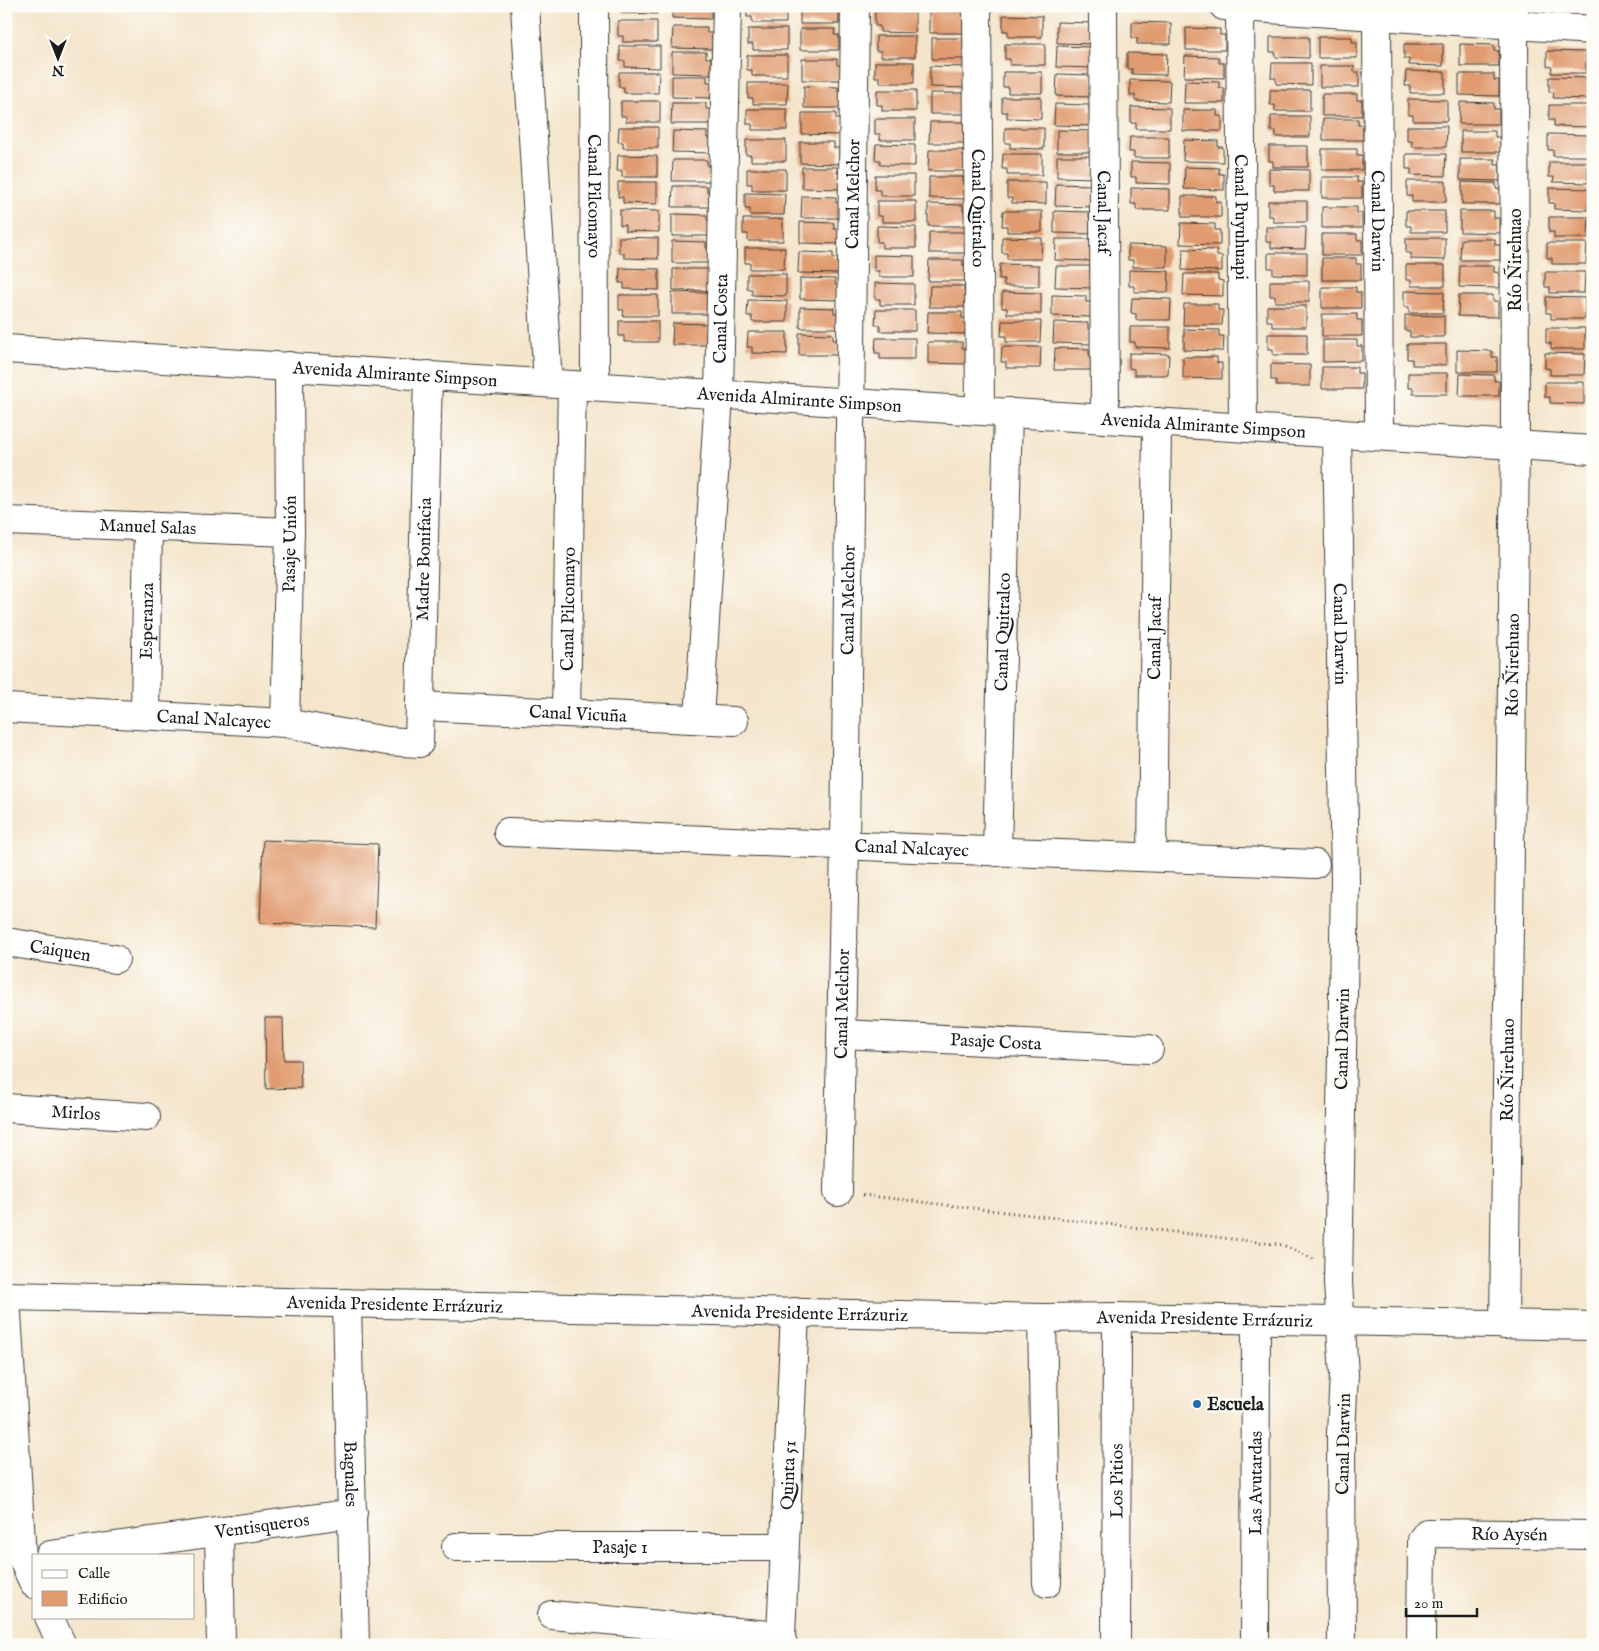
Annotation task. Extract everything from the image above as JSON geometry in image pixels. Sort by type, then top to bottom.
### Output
[{"type":"street","points":[[525,6],[572,385]]},
{"type":"street","name":"Canal Pilcomayo","points":[[566,713],[572,385],[594,6]]},
{"type":"street","name":"Canal Costa","points":[[699,719],[719,394],[727,6]]},
{"type":"street","name":"Canal Melchor","points":[[838,1192],[846,844],[856,6]]},
{"type":"street","name":"Canal Quitralco","points":[[977,6],[980,410]]},
{"type":"street","name":"Canal Jacaf","points":[[1103,6],[1105,419]]},
{"type":"street","points":[[1235,7],[1514,15],[1593,30]]},
{"type":"street","name":"Canal Puyuhuapi","points":[[1235,7],[1243,427]]},
{"type":"street","name":"Canal Darwin","points":[[1377,11],[1379,436]]},
{"type":"street","name":"Río Ñirehuao","points":[[1504,1325],[1515,445],[1514,15]]},
{"type":"street","name":"Avenida Almirante Simpson","points":[[6,349],[1593,450]]},
{"type":"street","name":"Pasaje Unión","points":[[285,723],[290,532],[289,366]]},
{"type":"street","name":"Madre Bonifacia","points":[[419,743],[428,375]]},
{"type":"street","name":"Canal Quitralco","points":[[997,852],[1008,412]]},
{"type":"street","name":"Canal Jacaf","points":[[1152,856],[1157,422]]},
{"type":"street","name":"Canal Darwin","points":[[1337,433],[1345,881],[1338,1270],[1344,1374],[1341,1434],[1342,1645]]},
{"type":"street","name":"Manuel Salas","points":[[6,520],[290,532]]},
{"type":"street","name":"Esperanza","points":[[145,715],[148,526]]},
{"type":"street","name":"Canal Vicuña","points":[[420,706],[734,721]]},
{"type":"street","name":"Canal Nalcayec","points":[[6,708],[285,723],[387,741],[419,743]]},
{"type":"street","name":"Canal Nalcayec","points":[[508,832],[846,844],[997,852],[1152,856],[1315,864]]},
{"type":"street","name":"Caiquen","points":[[6,942],[115,959]]},
{"type":"street","name":"Pasaje Costa","points":[[842,1034],[1149,1049]]},
{"type":"street","name":"Mirlos","points":[[6,1108],[146,1117]]},
{"type":"street","points":[[6,1296],[21,1559],[32,1580]]},
{"type":"street","name":"Avenida Presidente Errázuriz","points":[[6,1296],[1042,1318],[1117,1317],[1593,1326]]},
{"type":"street","name":"Baguales","points":[[347,1302],[354,1513],[355,1645]]},
{"type":"street","name":"Quinta 51","points":[[782,1641],[784,1547],[795,1312]]},
{"type":"street","name":"Los Pitios","points":[[1116,1645],[1117,1317]]},
{"type":"street","points":[[1042,1318],[1047,1583]]},
{"type":"street","name":"Las Avutardas","points":[[1255,1645],[1256,1320]]},
{"type":"street","name":"Ventisqueros","points":[[57,1554],[354,1513]]},
{"type":"street","points":[[219,1532],[221,1645]]},
{"type":"street","name":"Río Aysén","points":[[1421,1645],[1422,1540],[1427,1533],[1593,1535]]},
{"type":"street","name":"Pasaje 1","points":[[456,1547],[784,1547]]},
{"type":"street","points":[[552,1615],[782,1641]]},
{"type":"street","points":[[49,1618],[62,1645]]},
{"type":"path","points":[[838,1192],[1283,1245],[1338,1270]]},
{"type":"building","points":[[623,6],[657,6],[657,14],[622,13]]},
{"type":"building","points":[[672,6],[711,6],[711,19],[672,18]]},
{"type":"building","points":[[747,6],[786,6],[786,23],[752,23],[752,17],[747,17]]},
{"type":"building","points":[[800,6],[834,6],[834,9],[839,9],[839,24],[800,24]]},
{"type":"building","points":[[875,11],[915,11],[915,33],[880,32],[880,26],[875,26]]},
{"type":"building","points":[[929,11],[963,12],[963,18],[968,18],[968,33],[929,33]]},
{"type":"building","points":[[1003,15],[1042,16],[1042,37],[1008,37],[1008,31],[1003,31]]},
{"type":"building","points":[[618,21],[657,21],[657,42],[623,42],[623,36],[618,36]]},
{"type":"building","points":[[1057,22],[1092,23],[1096,44],[1057,43]]},
{"type":"building","points":[[1132,22],[1171,23],[1171,44],[1137,44],[1137,38],[1132,38]]},
{"type":"building","points":[[673,27],[707,27],[707,33],[712,33],[712,49],[672,48]]},
{"type":"building","points":[[1186,28],[1220,29],[1220,35],[1225,35],[1225,50],[1186,50]]},
{"type":"building","points":[[748,29],[787,29],[787,50],[753,50],[753,44],[748,44]]},
{"type":"building","points":[[800,29],[835,29],[834,35],[839,35],[839,50],[800,50]]},
{"type":"building","points":[[876,36],[915,36],[915,57],[881,57],[881,51],[876,51]]},
{"type":"building","points":[[1270,37],[1309,37],[1309,58],[1275,57],[1275,52],[1270,52]]},
{"type":"building","points":[[1318,37],[1352,37],[1352,42],[1357,42],[1357,58],[1318,58]]},
{"type":"building","points":[[932,38],[966,38],[971,59],[932,59]]},
{"type":"building","points":[[1005,44],[1045,44],[1045,65],[1010,65],[1010,59],[1005,59]]},
{"type":"building","points":[[1404,44],[1443,44],[1443,66],[1409,65],[1409,59],[1404,59]]},
{"type":"building","points":[[1460,44],[1494,45],[1494,51],[1499,51],[1499,66],[1460,66]]},
{"type":"building","points":[[620,46],[660,46],[660,68],[625,67],[625,61],[620,61]]},
{"type":"building","points":[[1057,46],[1091,47],[1096,68],[1056,67]]},
{"type":"building","points":[[1547,51],[1586,52],[1586,73],[1551,73],[1552,67],[1547,66]]},
{"type":"building","points":[[672,52],[706,52],[706,58],[711,58],[711,74],[672,73]]},
{"type":"building","points":[[1127,53],[1167,54],[1166,75],[1132,74],[1132,69],[1127,69]]},
{"type":"building","points":[[747,55],[787,55],[787,76],[752,76],[752,70],[747,70]]},
{"type":"building","points":[[1185,56],[1219,57],[1219,63],[1224,63],[1224,78],[1184,77]]},
{"type":"building","points":[[802,59],[837,59],[837,65],[842,65],[841,80],[802,80]]},
{"type":"building","points":[[875,62],[914,62],[914,83],[880,83],[880,77],[875,77]]},
{"type":"building","points":[[1272,63],[1311,63],[1311,85],[1276,84],[1276,78],[1271,78]]},
{"type":"building","points":[[930,66],[965,67],[969,88],[930,87]]},
{"type":"building","points":[[1320,66],[1354,66],[1354,72],[1359,72],[1359,87],[1320,87]]},
{"type":"building","points":[[1406,71],[1445,72],[1445,93],[1410,93],[1410,86],[1405,86]]},
{"type":"building","points":[[619,72],[659,72],[658,93],[624,93],[624,87],[619,87]]},
{"type":"building","points":[[1003,72],[1042,72],[1042,93],[1008,93],[1008,87],[1003,87]]},
{"type":"building","points":[[1057,74],[1091,75],[1096,97],[1056,96]]},
{"type":"building","points":[[1459,74],[1494,74],[1494,80],[1499,80],[1499,96],[1459,95]]},
{"type":"building","points":[[672,76],[707,76],[707,82],[712,82],[712,98],[672,97]]},
{"type":"building","points":[[1549,77],[1588,78],[1588,99],[1553,98],[1554,92],[1549,92]]},
{"type":"building","points":[[1130,80],[1170,81],[1169,102],[1135,101],[1135,95],[1130,95]]},
{"type":"building","points":[[1185,81],[1219,82],[1219,88],[1224,88],[1224,103],[1184,103]]},
{"type":"building","points":[[748,83],[788,83],[787,104],[753,104],[753,98],[748,98]]},
{"type":"building","points":[[804,86],[838,87],[838,93],[843,93],[843,108],[804,108]]},
{"type":"building","points":[[877,90],[916,90],[916,111],[882,111],[882,105],[877,105]]},
{"type":"building","points":[[1270,90],[1310,90],[1310,111],[1275,111],[1275,105],[1270,105]]},
{"type":"building","points":[[930,93],[965,93],[970,114],[930,114]]},
{"type":"building","points":[[1322,94],[1357,94],[1357,100],[1362,100],[1362,116],[1322,116]]},
{"type":"building","points":[[1002,97],[1041,97],[1041,119],[1007,118],[1007,112],[1002,112]]},
{"type":"building","points":[[1408,99],[1447,100],[1447,121],[1413,121],[1413,115],[1408,115]]},
{"type":"building","points":[[621,101],[660,101],[660,122],[626,122],[626,116],[621,116]]},
{"type":"building","points":[[1460,102],[1494,103],[1494,109],[1499,109],[1499,124],[1459,124]]},
{"type":"building","points":[[672,103],[706,103],[706,109],[711,109],[710,124],[671,124]]},
{"type":"building","points":[[1055,104],[1089,105],[1089,111],[1094,111],[1094,126],[1054,125]]},
{"type":"building","points":[[1549,105],[1589,105],[1589,127],[1554,126],[1554,120],[1549,120]]},
{"type":"building","points":[[1131,107],[1170,108],[1170,129],[1136,129],[1136,123],[1131,123]]},
{"type":"building","points":[[747,109],[787,109],[787,130],[752,130],[752,124],[747,124]]},
{"type":"building","points":[[1183,110],[1217,110],[1217,116],[1222,116],[1222,131],[1183,131]]},
{"type":"building","points":[[802,113],[836,113],[836,119],[841,119],[841,135],[802,134]]},
{"type":"building","points":[[1271,116],[1310,116],[1310,137],[1276,137],[1276,131],[1271,131]]},
{"type":"building","points":[[875,119],[915,119],[915,140],[880,140],[880,134],[875,134]]},
{"type":"building","points":[[1323,119],[1358,119],[1358,125],[1363,125],[1363,140],[1323,140]]},
{"type":"building","points":[[930,122],[964,122],[964,128],[969,128],[969,143],[929,143]]},
{"type":"building","points":[[1407,126],[1447,126],[1446,147],[1412,147],[1412,141],[1407,141]]},
{"type":"building","points":[[619,127],[658,127],[658,148],[623,148],[623,142],[618,142]]},
{"type":"building","points":[[1005,128],[1044,128],[1044,149],[1010,148],[1010,143],[1005,143]]},
{"type":"building","points":[[1057,130],[1092,131],[1096,152],[1057,152]]},
{"type":"building","points":[[673,131],[707,132],[707,138],[712,138],[712,153],[672,152]]},
{"type":"building","points":[[1461,131],[1495,131],[1495,137],[1500,137],[1500,152],[1461,152]]},
{"type":"building","points":[[1548,134],[1588,135],[1587,156],[1553,156],[1553,150],[1548,150]]},
{"type":"building","points":[[1130,137],[1169,137],[1169,158],[1134,158],[1134,152],[1129,152]]},
{"type":"building","points":[[746,140],[786,140],[786,161],[751,161],[751,155],[746,155]]},
{"type":"building","points":[[1184,140],[1218,141],[1218,147],[1223,147],[1223,162],[1183,161]]},
{"type":"building","points":[[800,142],[834,142],[834,148],[839,148],[839,164],[800,163]]},
{"type":"building","points":[[876,144],[915,145],[915,166],[880,165],[880,160],[875,160]]},
{"type":"building","points":[[1269,146],[1308,146],[1308,167],[1273,167],[1273,161],[1269,161]]},
{"type":"building","points":[[1322,149],[1357,149],[1357,155],[1362,155],[1362,170],[1322,170]]},
{"type":"building","points":[[929,150],[963,150],[963,156],[968,156],[968,171],[928,171]]},
{"type":"building","points":[[1003,154],[1042,154],[1042,175],[1007,175],[1007,169],[1002,169]]},
{"type":"building","points":[[1406,154],[1446,154],[1445,176],[1411,175],[1411,169],[1406,169]]},
{"type":"building","points":[[618,155],[657,156],[657,177],[622,177],[622,171],[617,171]]},
{"type":"building","points":[[1057,156],[1092,156],[1096,178],[1057,177]]},
{"type":"building","points":[[1460,159],[1495,159],[1495,165],[1500,165],[1500,181],[1460,180]]},
{"type":"building","points":[[673,160],[707,160],[707,166],[712,166],[712,181],[672,181]]},
{"type":"building","points":[[1131,162],[1170,163],[1170,184],[1136,183],[1136,177],[1131,177]]},
{"type":"building","points":[[1549,162],[1588,162],[1588,183],[1553,182],[1554,177],[1549,177]]},
{"type":"building","points":[[802,167],[837,167],[837,173],[842,173],[842,189],[802,188]]},
{"type":"building","points":[[1185,167],[1219,168],[1219,174],[1224,174],[1224,190],[1184,189]]},
{"type":"building","points":[[747,169],[786,169],[786,190],[752,190],[752,184],[747,184]]},
{"type":"building","points":[[1269,169],[1309,170],[1309,191],[1274,191],[1274,185],[1269,185]]},
{"type":"building","points":[[875,175],[914,175],[914,196],[880,196],[880,190],[875,190]]},
{"type":"building","points":[[929,177],[963,177],[963,183],[968,183],[968,199],[929,198]]},
{"type":"building","points":[[1322,177],[1357,177],[1357,182],[1362,182],[1362,198],[1322,198]]},
{"type":"building","points":[[1407,181],[1446,181],[1446,202],[1412,202],[1412,196],[1407,196]]},
{"type":"building","points":[[618,182],[657,182],[657,204],[623,203],[623,197],[618,197]]},
{"type":"building","points":[[1007,182],[1046,182],[1046,204],[1012,203],[1012,198],[1007,198]]},
{"type":"building","points":[[1462,182],[1496,183],[1496,189],[1501,189],[1501,204],[1462,204]]},
{"type":"building","points":[[1056,184],[1090,185],[1090,191],[1095,192],[1095,207],[1055,206]]},
{"type":"building","points":[[673,186],[707,186],[707,192],[712,192],[712,207],[672,207]]},
{"type":"building","points":[[1131,188],[1170,189],[1170,210],[1136,210],[1136,204],[1131,204]]},
{"type":"building","points":[[1549,188],[1589,189],[1588,210],[1554,209],[1554,203],[1549,203]]},
{"type":"building","points":[[745,193],[785,194],[784,215],[750,215],[750,209],[745,209]]},
{"type":"building","points":[[802,196],[836,197],[836,203],[841,203],[841,218],[801,218]]},
{"type":"building","points":[[1182,196],[1216,196],[1216,202],[1221,202],[1221,217],[1182,217]]},
{"type":"building","points":[[877,201],[916,201],[916,222],[882,222],[882,216],[877,216]]},
{"type":"building","points":[[1268,201],[1307,201],[1307,222],[1273,222],[1273,216],[1268,216]]},
{"type":"building","points":[[928,204],[963,205],[963,211],[968,211],[967,226],[928,226]]},
{"type":"building","points":[[1322,207],[1357,207],[1357,213],[1362,213],[1362,228],[1322,228]]},
{"type":"building","points":[[620,210],[659,211],[659,232],[625,231],[625,225],[620,225]]},
{"type":"building","points":[[1003,211],[1042,211],[1042,232],[1007,232],[1007,226],[1002,226]]},
{"type":"building","points":[[1054,211],[1089,212],[1089,218],[1093,218],[1093,234],[1054,233]]},
{"type":"building","points":[[1406,211],[1445,211],[1445,232],[1411,232],[1411,226],[1406,226]]},
{"type":"building","points":[[1460,211],[1494,211],[1494,218],[1499,218],[1499,233],[1460,232]]},
{"type":"building","points":[[672,214],[707,215],[707,220],[712,220],[712,236],[672,236]]},
{"type":"building","points":[[1549,217],[1589,217],[1588,238],[1554,238],[1554,232],[1549,232]]},
{"type":"building","points":[[743,219],[783,219],[783,241],[748,241],[748,234],[743,234]]},
{"type":"building","points":[[800,222],[834,223],[834,229],[839,229],[839,244],[800,243]]},
{"type":"building","points":[[1181,223],[1215,224],[1215,230],[1220,230],[1220,245],[1180,244]]},
{"type":"building","points":[[877,226],[916,227],[916,248],[882,248],[882,242],[877,242]]},
{"type":"building","points":[[1266,227],[1306,227],[1305,249],[1271,248],[1271,242],[1266,242]]},
{"type":"building","points":[[929,232],[964,232],[964,238],[969,238],[969,253],[929,253]]},
{"type":"building","points":[[1322,234],[1357,234],[1357,240],[1362,240],[1362,255],[1322,255]]},
{"type":"building","points":[[619,237],[658,238],[658,259],[624,258],[624,253],[619,253]]},
{"type":"building","points":[[1002,237],[1042,238],[1041,259],[1007,259],[1007,253],[1002,253]]},
{"type":"building","points":[[1406,238],[1445,238],[1445,260],[1411,259],[1411,253],[1406,253]]},
{"type":"building","points":[[1056,239],[1090,239],[1090,245],[1095,246],[1095,261],[1055,260]]},
{"type":"building","points":[[1461,239],[1495,239],[1495,245],[1500,245],[1500,260],[1460,260]]},
{"type":"building","points":[[672,241],[706,242],[706,248],[711,248],[711,263],[672,263]]},
{"type":"building","points":[[1547,243],[1587,243],[1586,264],[1552,264],[1552,258],[1547,258]]},
{"type":"building","points":[[1128,245],[1167,246],[1167,267],[1133,267],[1133,260],[1128,260]]},
{"type":"building","points":[[745,248],[785,248],[784,269],[750,269],[750,263],[745,263]]},
{"type":"building","points":[[1183,249],[1217,250],[1217,256],[1222,256],[1222,271],[1182,270]]},
{"type":"building","points":[[799,252],[833,253],[833,258],[838,258],[838,274],[798,273]]},
{"type":"building","points":[[1268,253],[1307,253],[1307,275],[1273,274],[1273,268],[1268,268]]},
{"type":"building","points":[[874,255],[914,256],[914,277],[879,277],[879,271],[874,271]]},
{"type":"building","points":[[1322,258],[1356,258],[1356,264],[1361,264],[1361,280],[1322,280]]},
{"type":"building","points":[[929,260],[963,260],[963,266],[968,266],[968,281],[928,281]]},
{"type":"building","points":[[1000,264],[1039,265],[1039,286],[1004,286],[1004,279],[999,279]]},
{"type":"building","points":[[1406,265],[1445,265],[1445,286],[1411,286],[1411,280],[1406,280]]},
{"type":"building","points":[[1056,266],[1090,266],[1090,272],[1095,272],[1095,288],[1055,287]]},
{"type":"building","points":[[1460,266],[1494,266],[1494,272],[1499,273],[1499,288],[1459,287]]},
{"type":"building","points":[[620,268],[659,269],[659,290],[624,289],[624,283],[619,283]]},
{"type":"building","points":[[673,269],[708,269],[708,275],[713,275],[713,291],[673,290]]},
{"type":"building","points":[[1129,270],[1169,271],[1168,292],[1134,292],[1134,286],[1129,286]]},
{"type":"building","points":[[1545,272],[1585,272],[1584,293],[1550,293],[1550,287],[1545,287]]},
{"type":"building","points":[[747,274],[786,274],[786,296],[752,295],[752,289],[747,289]]},
{"type":"building","points":[[1184,274],[1218,274],[1218,280],[1223,281],[1223,296],[1183,295]]},
{"type":"building","points":[[800,278],[835,279],[835,285],[840,285],[840,300],[800,299]]},
{"type":"building","points":[[1270,281],[1309,281],[1309,302],[1275,302],[1275,296],[1270,296]]},
{"type":"building","points":[[875,283],[914,284],[914,305],[880,305],[880,299],[875,299]]},
{"type":"building","points":[[930,286],[964,286],[964,292],[969,292],[969,307],[929,307]]},
{"type":"building","points":[[1322,287],[1356,287],[1356,292],[1361,292],[1361,308],[1322,308]]},
{"type":"building","points":[[1404,291],[1444,292],[1443,313],[1409,313],[1409,307],[1404,307]]},
{"type":"building","points":[[672,292],[707,293],[707,299],[712,299],[711,314],[672,314]]},
{"type":"building","points":[[1002,292],[1041,293],[1041,314],[1007,314],[1007,308],[1002,308]]},
{"type":"building","points":[[619,295],[658,295],[658,316],[623,316],[624,310],[619,310]]},
{"type":"building","points":[[1052,295],[1086,296],[1086,302],[1091,302],[1091,317],[1052,316]]},
{"type":"building","points":[[1459,295],[1493,295],[1493,301],[1498,301],[1498,317],[1458,316]]},
{"type":"building","points":[[1546,297],[1585,298],[1585,319],[1551,319],[1551,313],[1546,313]]},
{"type":"building","points":[[1132,298],[1171,299],[1170,320],[1136,320],[1136,314],[1131,313]]},
{"type":"building","points":[[748,300],[787,301],[787,322],[752,322],[752,316],[747,316]]},
{"type":"building","points":[[1184,304],[1218,304],[1218,310],[1223,310],[1222,325],[1183,325]]},
{"type":"building","points":[[1267,306],[1306,306],[1306,327],[1272,327],[1272,321],[1267,321]]},
{"type":"building","points":[[800,307],[834,308],[834,313],[839,313],[839,328],[800,328]]},
{"type":"building","points":[[876,310],[915,310],[915,331],[880,331],[880,325],[875,325]]},
{"type":"building","points":[[928,312],[962,312],[962,318],[967,319],[967,334],[927,333]]},
{"type":"building","points":[[1322,314],[1357,314],[1357,320],[1362,320],[1362,336],[1322,336]]},
{"type":"building","points":[[1405,315],[1444,316],[1444,337],[1410,337],[1410,331],[1405,331]]},
{"type":"building","points":[[619,321],[658,321],[658,342],[624,342],[624,336],[619,336]]},
{"type":"building","points":[[1002,321],[1041,321],[1040,342],[1006,342],[1006,336],[1001,336]]},
{"type":"building","points":[[1054,322],[1088,323],[1088,329],[1093,329],[1092,344],[1053,343]]},
{"type":"building","points":[[673,323],[707,324],[712,345],[672,345]]},
{"type":"building","points":[[1130,327],[1170,327],[1170,348],[1135,347],[1135,342],[1130,342]]},
{"type":"building","points":[[1546,328],[1585,328],[1585,349],[1551,349],[1551,343],[1546,343]]},
{"type":"building","points":[[1184,329],[1219,330],[1219,336],[1224,336],[1223,351],[1184,350]]},
{"type":"building","points":[[748,332],[787,332],[787,354],[752,353],[752,347],[747,347]]},
{"type":"building","points":[[799,333],[833,334],[833,340],[838,340],[838,355],[799,355]]},
{"type":"building","points":[[1268,334],[1307,334],[1307,355],[1273,355],[1273,349],[1268,349]]},
{"type":"building","points":[[876,338],[915,338],[915,359],[880,359],[880,353],[875,353]]},
{"type":"building","points":[[1323,340],[1357,340],[1357,346],[1362,346],[1362,361],[1323,362]]},
{"type":"building","points":[[928,342],[962,342],[962,348],[967,348],[967,364],[928,363]]},
{"type":"building","points":[[1407,344],[1446,344],[1446,365],[1412,365],[1412,359],[1407,359]]},
{"type":"building","points":[[1002,347],[1041,347],[1040,368],[1006,368],[1006,362],[1001,362]]},
{"type":"building","points":[[1055,348],[1089,349],[1089,355],[1094,355],[1094,370],[1054,370]]},
{"type":"building","points":[[1457,350],[1492,351],[1492,357],[1497,357],[1497,372],[1457,372]]},
{"type":"building","points":[[1129,353],[1169,354],[1168,375],[1134,375],[1134,369],[1129,368]]},
{"type":"building","points":[[1545,353],[1585,354],[1584,375],[1550,375],[1550,369],[1545,368]]},
{"type":"building","points":[[1183,357],[1217,357],[1217,363],[1222,363],[1222,379],[1183,378]]},
{"type":"building","points":[[1271,364],[1310,365],[1310,386],[1276,386],[1276,380],[1271,380]]},
{"type":"building","points":[[1322,367],[1357,367],[1357,373],[1362,373],[1362,389],[1322,389]]},
{"type":"building","points":[[1408,373],[1447,373],[1447,394],[1413,394],[1413,388],[1408,388]]},
{"type":"building","points":[[1460,374],[1494,375],[1494,381],[1499,381],[1499,396],[1459,396]]},
{"type":"building","points":[[1545,382],[1584,382],[1584,404],[1550,403],[1550,397],[1545,397]]},
{"type":"building","points":[[263,840],[378,844],[375,927],[260,923]]},
{"type":"building","points":[[265,1018],[283,1018],[284,1060],[300,1060],[301,1088],[266,1089]]},
{"type":"place","name":"Escuela","points":[[1197,1404]]}]
